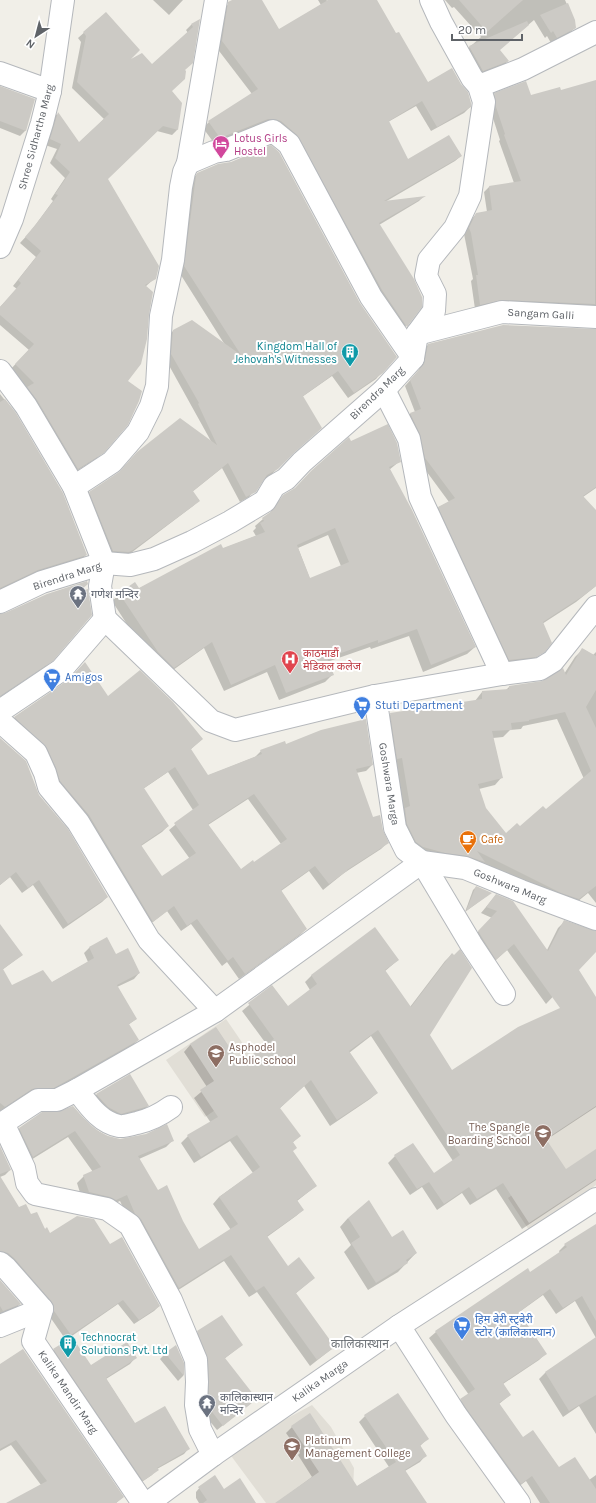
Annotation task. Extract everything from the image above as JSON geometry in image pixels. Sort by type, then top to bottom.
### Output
[{"type":"street","name":"Shree Sidhartha Marg","points":[[0,247],[12,219],[30,164],[50,91],[63,0]]},
{"type":"street","points":[[74,487],[112,462],[138,432],[151,406],[157,386],[162,316],[172,260],[181,187],[184,172],[188,163],[216,0]]},
{"type":"street","name":"Birendra Marg","points":[[0,602],[42,582],[104,563],[130,565],[154,559],[205,535],[264,501],[274,486],[286,479],[302,462],[384,390],[413,358],[417,334],[434,311],[435,294],[426,276],[429,260],[454,228],[470,196],[484,102],[479,86],[472,78],[456,50],[431,0]]},
{"type":"street","points":[[479,86],[524,69],[596,32]]},
{"type":"street","points":[[0,73],[50,91]]},
{"type":"street","points":[[188,163],[214,152],[226,150],[273,131],[289,144],[371,297],[413,358]]},
{"type":"street","name":"Sangam Galli","points":[[417,334],[502,312],[596,317]]},
{"type":"street","points":[[0,371],[26,406],[74,487],[104,563],[100,586],[105,619],[211,721],[235,730],[375,696],[502,674],[540,669],[553,661],[596,607]]},
{"type":"street","points":[[384,390],[409,439],[420,497],[502,674]]},
{"type":"street","points":[[0,711],[61,670],[105,619]]},
{"type":"street","name":"Goshwara Marga","points":[[375,696],[395,828],[406,850],[422,862]]},
{"type":"street","points":[[0,722],[36,754],[45,773],[49,787],[78,822],[148,940],[215,1011]]},
{"type":"street","points":[[213,1455],[200,1429],[196,1405],[196,1360],[171,1300],[130,1224],[107,1210],[35,1194],[27,1183],[24,1168],[3,1123],[38,1100],[56,1100],[77,1090],[215,1011],[422,862],[470,944],[504,994]]},
{"type":"street","name":"Goshwara Marg","points":[[422,862],[465,868],[521,892],[596,919]]},
{"type":"street","points":[[77,1090],[102,1119],[120,1126],[142,1122],[158,1116],[171,1107]]},
{"type":"street","name":"Kalika Marga","points":[[148,1503],[213,1455],[399,1326],[596,1199]]},
{"type":"street","points":[[0,1263],[42,1309],[0,1326]]},
{"type":"street","name":"Kalika Mandir Marg","points":[[42,1309],[33,1341],[143,1503]]},
{"type":"street","points":[[399,1326],[456,1415],[519,1503]]},
{"type":"shaded area","name":"Asphodel Public school","points":[[226,1019],[265,1076],[205,1117],[166,1060]]},
{"type":"shaded area","name":"The Spangle Boarding School","points":[[541,1060],[596,1093],[596,1185],[529,1230],[508,1198],[518,1191]]},
{"type":"shaded area","name":"Platinum Management College","points":[[312,1405],[331,1427],[354,1468],[353,1490],[361,1503],[266,1503],[229,1453],[269,1428]]},
{"type":"building","points":[[232,0],[262,0],[279,29],[328,0],[377,0],[396,33],[399,32],[428,82],[452,68],[461,84],[468,92],[471,107],[437,127],[422,101],[389,121],[408,159],[449,135],[462,156],[384,201],[426,196],[379,223],[414,279],[422,297],[422,307],[407,327],[382,290],[297,135],[281,121],[268,119],[220,138],[208,121],[258,89],[222,41],[228,2]]},
{"type":"building","points":[[459,0],[523,0],[487,32]]},
{"type":"building","points":[[568,3],[575,20],[576,28],[557,38],[553,31],[551,33],[540,15]]},
{"type":"building","points":[[106,12],[140,50],[131,59],[142,53],[152,64],[193,27],[191,24],[200,19],[193,63],[185,70],[185,79],[172,91],[182,103],[178,130],[163,126],[108,179],[159,266],[156,279],[145,285],[153,292],[147,339],[141,364],[128,381],[142,391],[139,401],[128,425],[104,453],[78,469],[37,400],[27,387],[34,383],[15,364],[34,344],[0,315],[0,307],[21,283],[18,280],[41,251],[25,237],[58,195],[55,194],[70,172],[55,158],[61,144],[50,139],[58,112],[79,142],[109,114],[77,82],[86,36],[83,32]]},
{"type":"building","points":[[527,21],[529,25],[500,50],[509,61],[483,71],[469,46]]},
{"type":"building","points":[[596,80],[595,304],[502,300],[480,305],[476,275],[478,275],[469,228],[476,213],[492,210],[489,186],[521,181],[504,135],[505,134],[496,107],[494,93],[526,81],[531,95],[560,87],[561,90]]},
{"type":"building","points":[[0,86],[35,99],[26,131],[0,121]]},
{"type":"building","points":[[271,145],[279,152],[360,303],[397,357],[383,373],[354,393],[338,371],[303,396],[322,428],[278,469],[267,475],[256,492],[246,497],[228,463],[193,491],[200,501],[133,550],[129,552],[113,551],[89,492],[119,472],[137,452],[180,418],[217,445],[198,404],[199,403],[171,354],[173,330],[192,320],[241,355],[184,266],[197,173],[218,164],[231,162]]},
{"type":"building","points":[[503,325],[596,329],[596,487],[583,496],[596,510],[596,586],[543,622],[552,643],[545,652],[536,657],[509,660],[438,507],[455,498],[425,458],[420,434],[410,413],[421,409],[410,380],[424,364],[428,344]]},
{"type":"building","points":[[5,399],[16,413],[63,493],[87,555],[38,570],[0,588],[0,402]]},
{"type":"building","points":[[388,424],[397,443],[401,462],[389,467],[412,510],[476,647],[431,665],[417,629],[378,643],[378,640],[327,658],[334,675],[286,693],[275,665],[231,685],[212,642],[174,668],[158,652],[119,593],[135,582],[139,588],[221,544],[223,548],[265,532],[260,523],[264,521],[262,518],[272,511],[283,495],[295,488],[311,471],[349,437],[351,441]],"holes":[[[335,528],[349,562],[310,578],[297,545]]]},
{"type":"building","points":[[87,581],[88,584],[82,589],[83,591],[88,589],[92,615],[53,661],[0,696],[0,614],[47,594]]},
{"type":"building","points":[[582,648],[596,656],[596,690],[586,707],[596,728],[596,886],[579,899],[561,893],[477,851],[485,862],[467,856],[445,853],[423,847],[416,842],[407,824],[405,808],[410,806],[402,758],[397,759],[390,713],[482,699],[482,691],[509,689],[509,686],[542,681],[563,668],[566,675]],"holes":[[[565,712],[591,771],[546,809],[543,806],[520,826],[517,823],[506,833],[486,808],[478,784],[503,778],[492,731],[512,730],[511,723],[529,721]]]},
{"type":"building","points":[[85,662],[108,696],[140,670],[173,702],[203,739],[191,749],[208,775],[262,754],[260,750],[285,741],[286,744],[321,730],[366,719],[373,765],[356,769],[373,817],[380,815],[383,830],[389,843],[347,870],[329,884],[315,866],[281,890],[307,929],[245,974],[233,957],[228,961],[197,919],[187,926],[174,906],[153,922],[89,815],[60,781],[47,748],[14,717],[68,680]],"holes":[[[175,767],[199,805],[174,823],[196,853],[162,876],[141,845],[169,826],[144,788]],[[254,794],[287,839],[254,862],[253,860],[241,869],[208,824]]]},
{"type":"building","points":[[0,738],[26,761],[39,795],[68,829],[108,897],[68,924],[39,880],[28,888],[16,872],[0,885]]},
{"type":"building","points":[[476,886],[492,893],[466,911]]},
{"type":"building","points":[[496,894],[513,901],[548,951],[564,920],[596,931],[596,952],[579,970],[596,997],[596,1106],[546,1139],[566,1169],[596,1149],[596,1179],[529,1223],[503,1183],[477,1199],[469,1187],[444,1204],[429,1182],[417,1189],[394,1155],[413,1143],[434,1173],[460,1155],[378,1030],[349,1051],[378,1093],[337,1120],[311,1080],[280,1108],[301,1136],[293,1142],[297,1148],[293,1151],[317,1186],[297,1200],[304,1210],[267,1236],[288,1266],[299,1257],[315,1278],[296,1293],[335,1347],[317,1360],[264,1286],[256,1291],[231,1255],[179,1288],[141,1219],[135,1214],[127,1195],[116,1200],[89,1192],[83,1175],[101,1167],[75,1131],[33,1157],[19,1128],[42,1112],[57,1112],[73,1106],[85,1120],[98,1131],[108,1136],[120,1139],[146,1134],[167,1124],[174,1141],[138,1156],[158,1190],[167,1185],[183,1221],[199,1249],[238,1224],[219,1197],[260,1167],[237,1135],[201,1157],[187,1135],[218,1117],[200,1090],[214,1081],[190,1044],[216,1027],[240,1063],[274,1039],[248,1003],[272,985],[288,1006],[317,984],[311,975],[375,927],[399,960],[385,970],[411,1007],[452,953],[454,955],[460,949],[472,968],[430,1035],[452,1070],[518,1027],[560,1008],[514,944],[496,960],[478,931],[497,911],[486,907]]},
{"type":"building","points":[[0,924],[23,955],[3,969],[12,985],[43,970],[52,982],[94,958],[89,947],[107,937],[116,954],[128,948],[140,973],[117,985],[137,1019],[129,1024],[139,1040],[54,1088],[32,1089],[5,1107],[0,1103]]},
{"type":"building","points":[[130,1074],[149,1106],[121,1114],[108,1107],[96,1094]]},
{"type":"building","points":[[0,1146],[11,1170],[0,1174]]},
{"type":"building","points":[[0,1176],[19,1207],[26,1204],[31,1214],[37,1212],[45,1229],[47,1227],[50,1233],[77,1216],[94,1219],[110,1244],[122,1237],[160,1306],[139,1320],[123,1300],[71,1335],[54,1311],[54,1306],[51,1301],[14,1258],[8,1253],[0,1251]]},
{"type":"building","points":[[369,1200],[392,1237],[403,1230],[417,1253],[406,1260],[408,1263],[376,1283],[351,1243],[360,1237],[348,1218]]},
{"type":"building","points":[[596,1224],[596,1321],[582,1296],[563,1308],[550,1289],[519,1312],[547,1354],[503,1383],[511,1395],[499,1403],[523,1437],[533,1430],[559,1467],[575,1457],[596,1489],[596,1503],[550,1503],[532,1476],[521,1484],[466,1408],[460,1399],[475,1389],[435,1331],[528,1268],[530,1272],[567,1247],[564,1244]]},
{"type":"building","points":[[0,1280],[21,1304],[3,1311],[0,1306]]},
{"type":"building","points":[[222,1315],[243,1345],[225,1358],[257,1399],[223,1426],[209,1408],[208,1359],[197,1331]]},
{"type":"building","points":[[72,1337],[91,1365],[127,1342],[137,1358],[106,1378],[135,1423],[165,1406],[190,1449],[157,1468],[159,1470],[143,1481],[53,1349]]},
{"type":"building","points":[[596,1337],[596,1395],[569,1411],[545,1372]]},
{"type":"building","points":[[176,1345],[184,1363],[184,1376],[165,1353]]},
{"type":"building","points":[[23,1349],[124,1497],[116,1503],[6,1503],[47,1481],[16,1440],[0,1449],[0,1364]]},
{"type":"building","points":[[398,1393],[429,1439],[420,1445],[427,1456],[405,1470],[427,1503],[275,1503],[319,1472],[291,1426],[310,1413],[357,1486],[396,1462],[364,1415]]},
{"type":"building","points":[[215,1475],[224,1489],[240,1478],[256,1503],[203,1503],[207,1500],[198,1487]]},
{"type":"place","name":"Lotus Girls Hostel","points":[[221,159]]},
{"type":"place","name":"Kingdom Hall of Jehovah's Witnesses","points":[[350,367]]},
{"type":"place","name":"गणेश मन्दिर","points":[[78,609]]},
{"type":"place","name":"काठमाडौं मेडिकल कलेज","points":[[290,674]]},
{"type":"place","name":"Amigos","points":[[52,692]]},
{"type":"place","name":"Stuti Department","points":[[362,720]]},
{"type":"place","name":"Cafe","points":[[468,854]]},
{"type":"place","name":"Asphodel Public school","points":[[216,1068]]},
{"type":"place","name":"The Spangle Boarding School","points":[[543,1148]]},
{"type":"place","name":"हिम बेरी स्ट्रबेरी स्टोर (कालिकास्थान)","points":[[462,1340]]},
{"type":"place","name":"Technocrat Solutions Pvt. Ltd","points":[[68,1358]]},
{"type":"place","name":"कालिकास्थान मन्दिर","points":[[207,1418]]},
{"type":"place","name":"Platinum Management College","points":[[292,1461]]},
{"type":"district","name":"कालिकास्थान","points":[[360,1344]]}]
